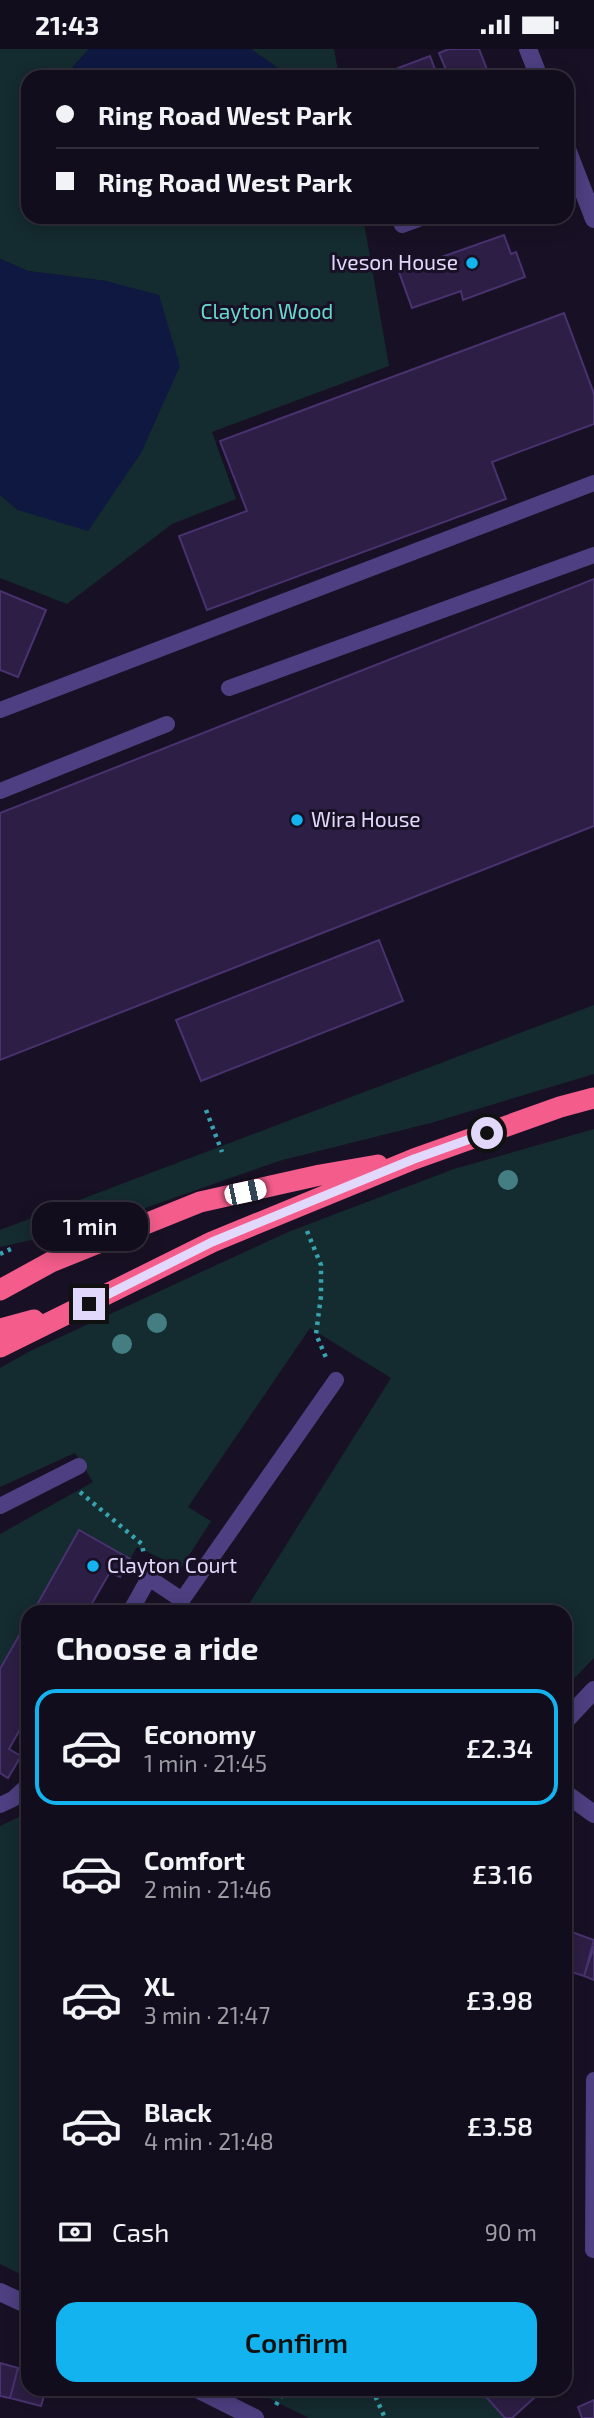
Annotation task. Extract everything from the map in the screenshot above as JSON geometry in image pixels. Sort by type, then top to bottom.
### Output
[{"type":"highway","points":[[0,1347],[212,1242],[414,1159],[560,1107],[594,1098]]},
{"type":"highway","points":[[0,1290],[51,1262],[200,1202],[320,1175],[414,1159]]},
{"type":"highway","points":[[0,1329],[67,1314]]},
{"type":"street","points":[[528,49],[536,70]]},
{"type":"street","points":[[574,168],[590,196],[594,219]]},
{"type":"street","points":[[572,1714],[594,1690]]},
{"type":"street","points":[[572,1798],[594,1814]]},
{"type":"street","points":[[0,2291],[21,2302]]},
{"type":"street","points":[[211,2396],[255,2418]]},
{"type":"lane","points":[[0,710],[594,483]]},
{"type":"lane","points":[[229,688],[594,555]]},
{"type":"lane","points":[[0,791],[167,725]]},
{"type":"lane","points":[[134,1605],[149,1578],[182,1601],[336,1380]]},
{"type":"lane","points":[[0,1506],[79,1466]]},
{"type":"lane","points":[[0,1805],[21,1791]]},
{"type":"lane","points":[[593,2250],[594,2080]]},
{"type":"path","points":[[206,1109],[222,1152]]},
{"type":"path","points":[[297,1208],[321,1265],[321,1296],[316,1334],[336,1380]]},
{"type":"path","points":[[62,1475],[142,1544],[149,1578]]},
{"type":"path","points":[[375,2396],[385,2418]]},
{"type":"green space","name":"Clayton Wood","points":[[0,49],[89,49],[70,70],[21,70],[21,224],[364,224],[389,366],[212,432],[236,499],[172,524],[67,604],[0,578],[0,495],[18,510],[106,281],[28,271],[0,259]]},
{"type":"green space","points":[[251,49],[334,49],[338,70],[280,70]]},
{"type":"green space","points":[[594,1005],[594,1074],[431,1123],[279,1161],[94,1226],[0,1247],[0,1230]]},
{"type":"green space","points":[[594,1129],[594,1658],[572,1681],[572,1605],[248,1605],[391,1378],[310,1328],[188,1507],[211,1521],[181,1568],[137,1547],[130,1559],[79,1530],[37,1605],[21,1605],[21,1632],[0,1669],[0,1534],[93,1482],[75,1453],[0,1487],[0,1368],[30,1351],[288,1232],[454,1169]]},
{"type":"green space","points":[[21,1814],[21,2274],[0,2264],[0,1826]]},
{"type":"green space","points":[[264,2396],[485,2396],[505,2418],[309,2418]]},
{"type":"water","points":[[89,49],[251,49],[280,70],[70,70]]},
{"type":"water","points":[[0,259],[28,271],[106,281],[159,295],[180,366],[141,453],[88,531],[18,510],[0,495]]},
{"type":"building","points":[[449,49],[479,49],[487,70],[446,70],[439,53]]},
{"type":"building","points":[[430,56],[435,70],[399,70],[398,68]]},
{"type":"building","name":"Iveson House","points":[[504,235],[511,254],[516,252],[525,277],[463,300],[461,291],[412,308],[399,272]]},
{"type":"building","points":[[564,313],[594,394],[594,424],[492,462],[506,499],[207,610],[179,536],[247,511],[220,441]]},
{"type":"building","name":"Wira House","points":[[594,579],[594,826],[0,1060],[0,813]]},
{"type":"building","points":[[0,591],[46,610],[18,677],[0,670]]},
{"type":"building","points":[[379,940],[403,1001],[201,1081],[176,1020]]},
{"type":"building","name":"Clayton Court","points":[[79,1530],[130,1559],[120,1577],[110,1572],[91,1605],[37,1605]]},
{"type":"building","points":[[21,1632],[21,1728],[9,1749],[21,1756],[8,1778],[0,1773],[0,1669]]},
{"type":"building","points":[[572,1932],[594,1940],[584,1976],[572,1972]]},
{"type":"building","points":[[594,1946],[594,1980],[584,1976]]},
{"type":"building","points":[[0,2363],[18,2368],[10,2398],[0,2396]]},
{"type":"building","points":[[18,2368],[21,2369],[21,2396],[44,2396],[41,2406],[10,2398]]},
{"type":"building","points":[[485,2396],[536,2396],[512,2418],[505,2418]]},
{"type":"building","points":[[594,2400],[594,2418],[582,2418],[578,2407]]},
{"type":"place","name":"Iveson House","points":[[472,263]]},
{"type":"place","name":"Wira House","points":[[297,820]]},
{"type":"place","name":"Clayton Court","points":[[93,1566]]},
{"type":"route","points":[[89,1304],[212,1242],[414,1159],[487,1133]]}]
